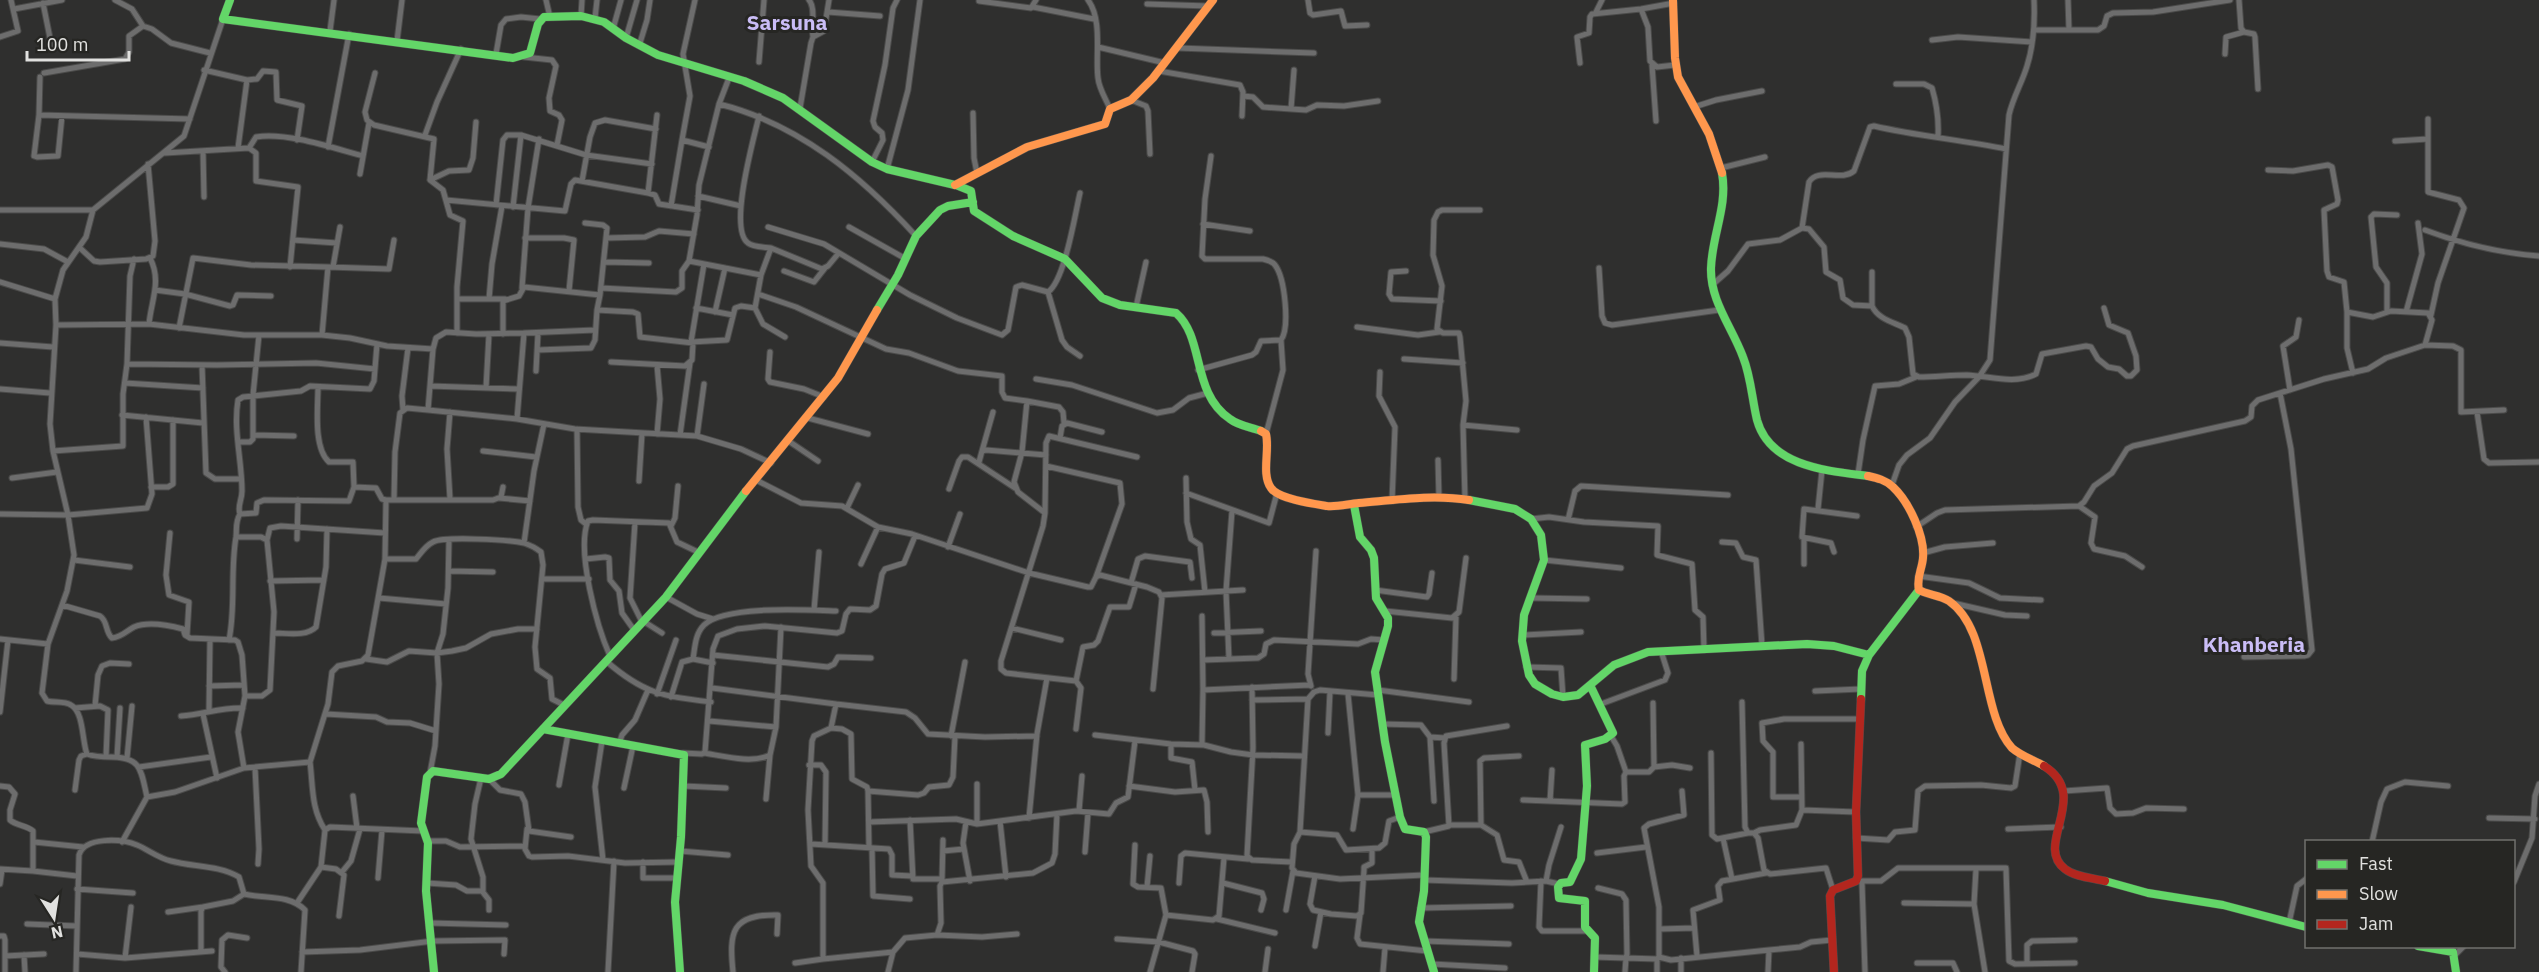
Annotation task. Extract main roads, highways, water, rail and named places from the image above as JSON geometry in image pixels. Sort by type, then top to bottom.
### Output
[{"type":"district","name":"Sarsuna","points":[[787,22]]},
{"type":"district","name":"Khanberia","points":[[2254,644]]}]
